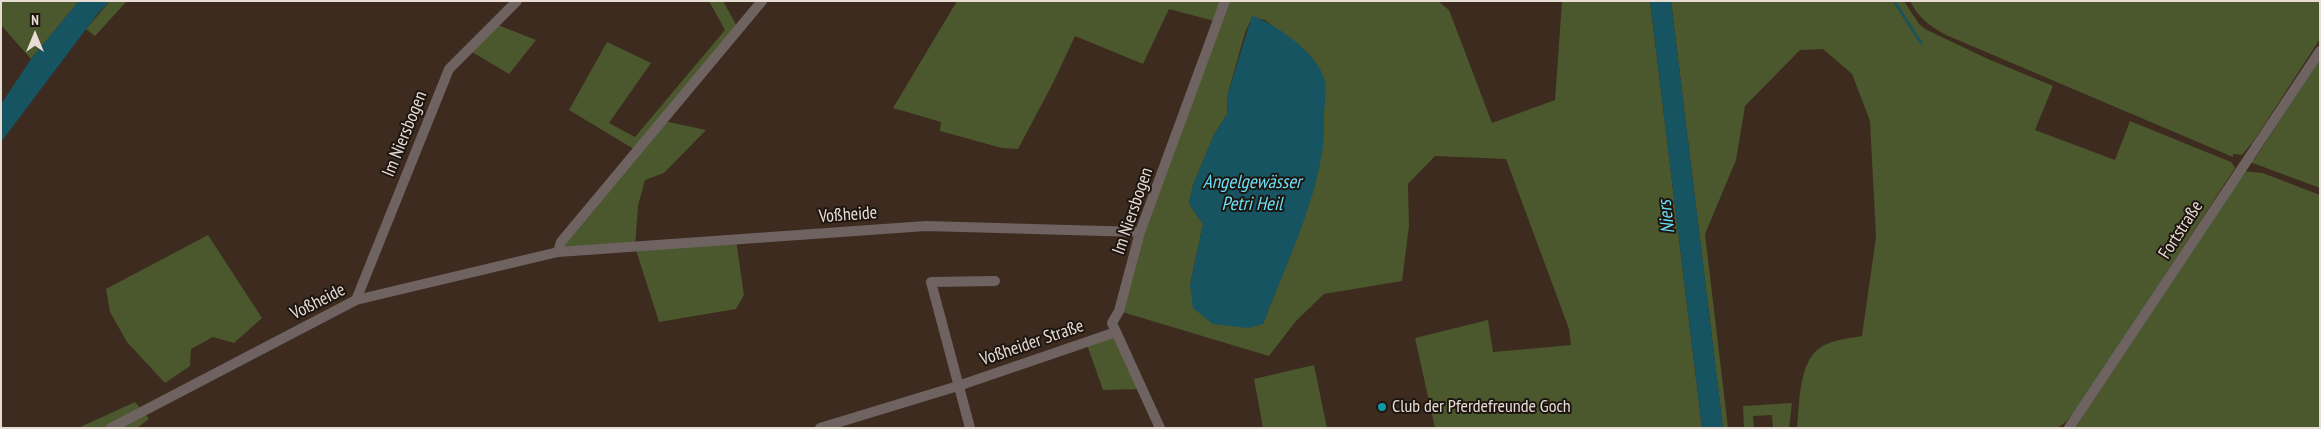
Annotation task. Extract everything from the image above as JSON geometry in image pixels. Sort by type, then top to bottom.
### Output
[{"type":"street","name":"Im Niersbogen","points":[[356,300],[449,70],[517,1]]},
{"type":"street","points":[[558,252],[561,242],[762,1]]},
{"type":"street","name":"Im Niersbogen","points":[[1116,332],[1112,323],[1120,311],[1140,232],[1225,1]]},
{"type":"street","name":"Fortstraße","points":[[2069,428],[2320,51]]},
{"type":"street","name":"Voßheide","points":[[111,428],[356,300],[558,252],[926,226],[1140,232]]},
{"type":"street","points":[[970,428],[931,282],[995,281]]},
{"type":"street","points":[[1116,332],[1160,428]]},
{"type":"street","name":"Voßheider Straße","points":[[820,428],[958,386],[1116,332]]},
{"type":"green space","points":[[1,1],[79,1],[31,59],[1,25]]},
{"type":"green space","points":[[110,1],[127,1],[95,36],[86,29]]},
{"type":"green space","points":[[709,1],[723,1],[739,30],[664,121],[706,130],[664,173],[645,180],[638,206],[635,246],[736,240],[744,295],[736,309],[659,322],[635,247],[558,252],[637,151],[569,110],[607,42],[651,63],[609,123],[635,137],[725,30]]},
{"type":"green space","points":[[957,1],[1438,1],[1449,10],[1492,123],[1555,100],[1562,1],[1650,1],[1702,428],[1435,428],[1415,338],[1488,320],[1493,352],[1571,345],[1569,329],[1506,159],[1435,156],[1408,184],[1409,226],[1402,281],[1324,294],[1296,321],[1269,356],[1119,311],[1140,232],[1218,22],[1169,9],[1143,64],[1075,36],[1053,83],[1018,149],[1002,148],[940,131],[941,122],[893,108]],"holes":[[[1252,17],[1265,20],[1300,47],[1298,233],[1263,324],[1190,285],[1203,224],[1189,204],[1193,185],[1214,135],[1227,114],[1228,93],[1245,33]]]},
{"type":"green space","points":[[1671,1],[1904,1],[1919,24],[1925,29],[1988,59],[2053,86],[2035,130],[2115,160],[2130,121],[2231,162],[2235,168],[2081,404],[2066,422],[2057,428],[1797,428],[1802,380],[1810,358],[1827,344],[1862,336],[1876,237],[1870,121],[1852,74],[1823,49],[1800,50],[1745,106],[1736,160],[1705,234],[1728,428],[1723,428]]},
{"type":"green space","points":[[1910,1],[2320,1],[2320,39],[2253,142],[2242,155],[2233,154],[2233,157],[1946,35],[1925,21]]},
{"type":"green space","points":[[493,23],[536,40],[509,74],[467,49]]},
{"type":"green space","points":[[2320,59],[2320,188],[2250,162],[2252,159],[2254,160]]},
{"type":"green space","points":[[2244,171],[2263,173],[2320,195],[2320,428],[2075,428]]},
{"type":"green space","points":[[208,235],[262,318],[234,343],[213,337],[191,349],[190,366],[165,383],[127,342],[110,312],[106,289]]},
{"type":"green space","points":[[1116,332],[1141,389],[1103,390],[1086,342]]},
{"type":"green space","points":[[1314,365],[1327,428],[1263,428],[1254,379]]},
{"type":"green space","points":[[135,402],[149,419],[137,428],[78,428]]},
{"type":"green space","points":[[1792,403],[1789,428],[1773,428],[1772,415],[1753,416],[1754,428],[1744,428],[1743,406]]},
{"type":"water","points":[[79,1],[110,1],[99,12],[1,142],[1,104],[31,59]]},
{"type":"water","points":[[1650,1],[1671,1],[1723,428],[1702,428]]},
{"type":"water","name":"Angelgewässer Petri Heil","points":[[1252,16],[1284,33],[1307,52],[1316,62],[1322,73],[1325,83],[1325,94],[1323,147],[1319,170],[1306,215],[1263,324],[1248,328],[1213,324],[1193,308],[1190,285],[1203,224],[1189,204],[1193,185],[1214,135],[1227,114],[1228,93]]},
{"type":"waterway","points":[[1894,1],[1921,43]]},
{"type":"place","name":"Club der Pferdefreunde Goch","points":[[1382,407]]},
{"type":"water label","name":"Niers","points":[[1667,217]]}]
